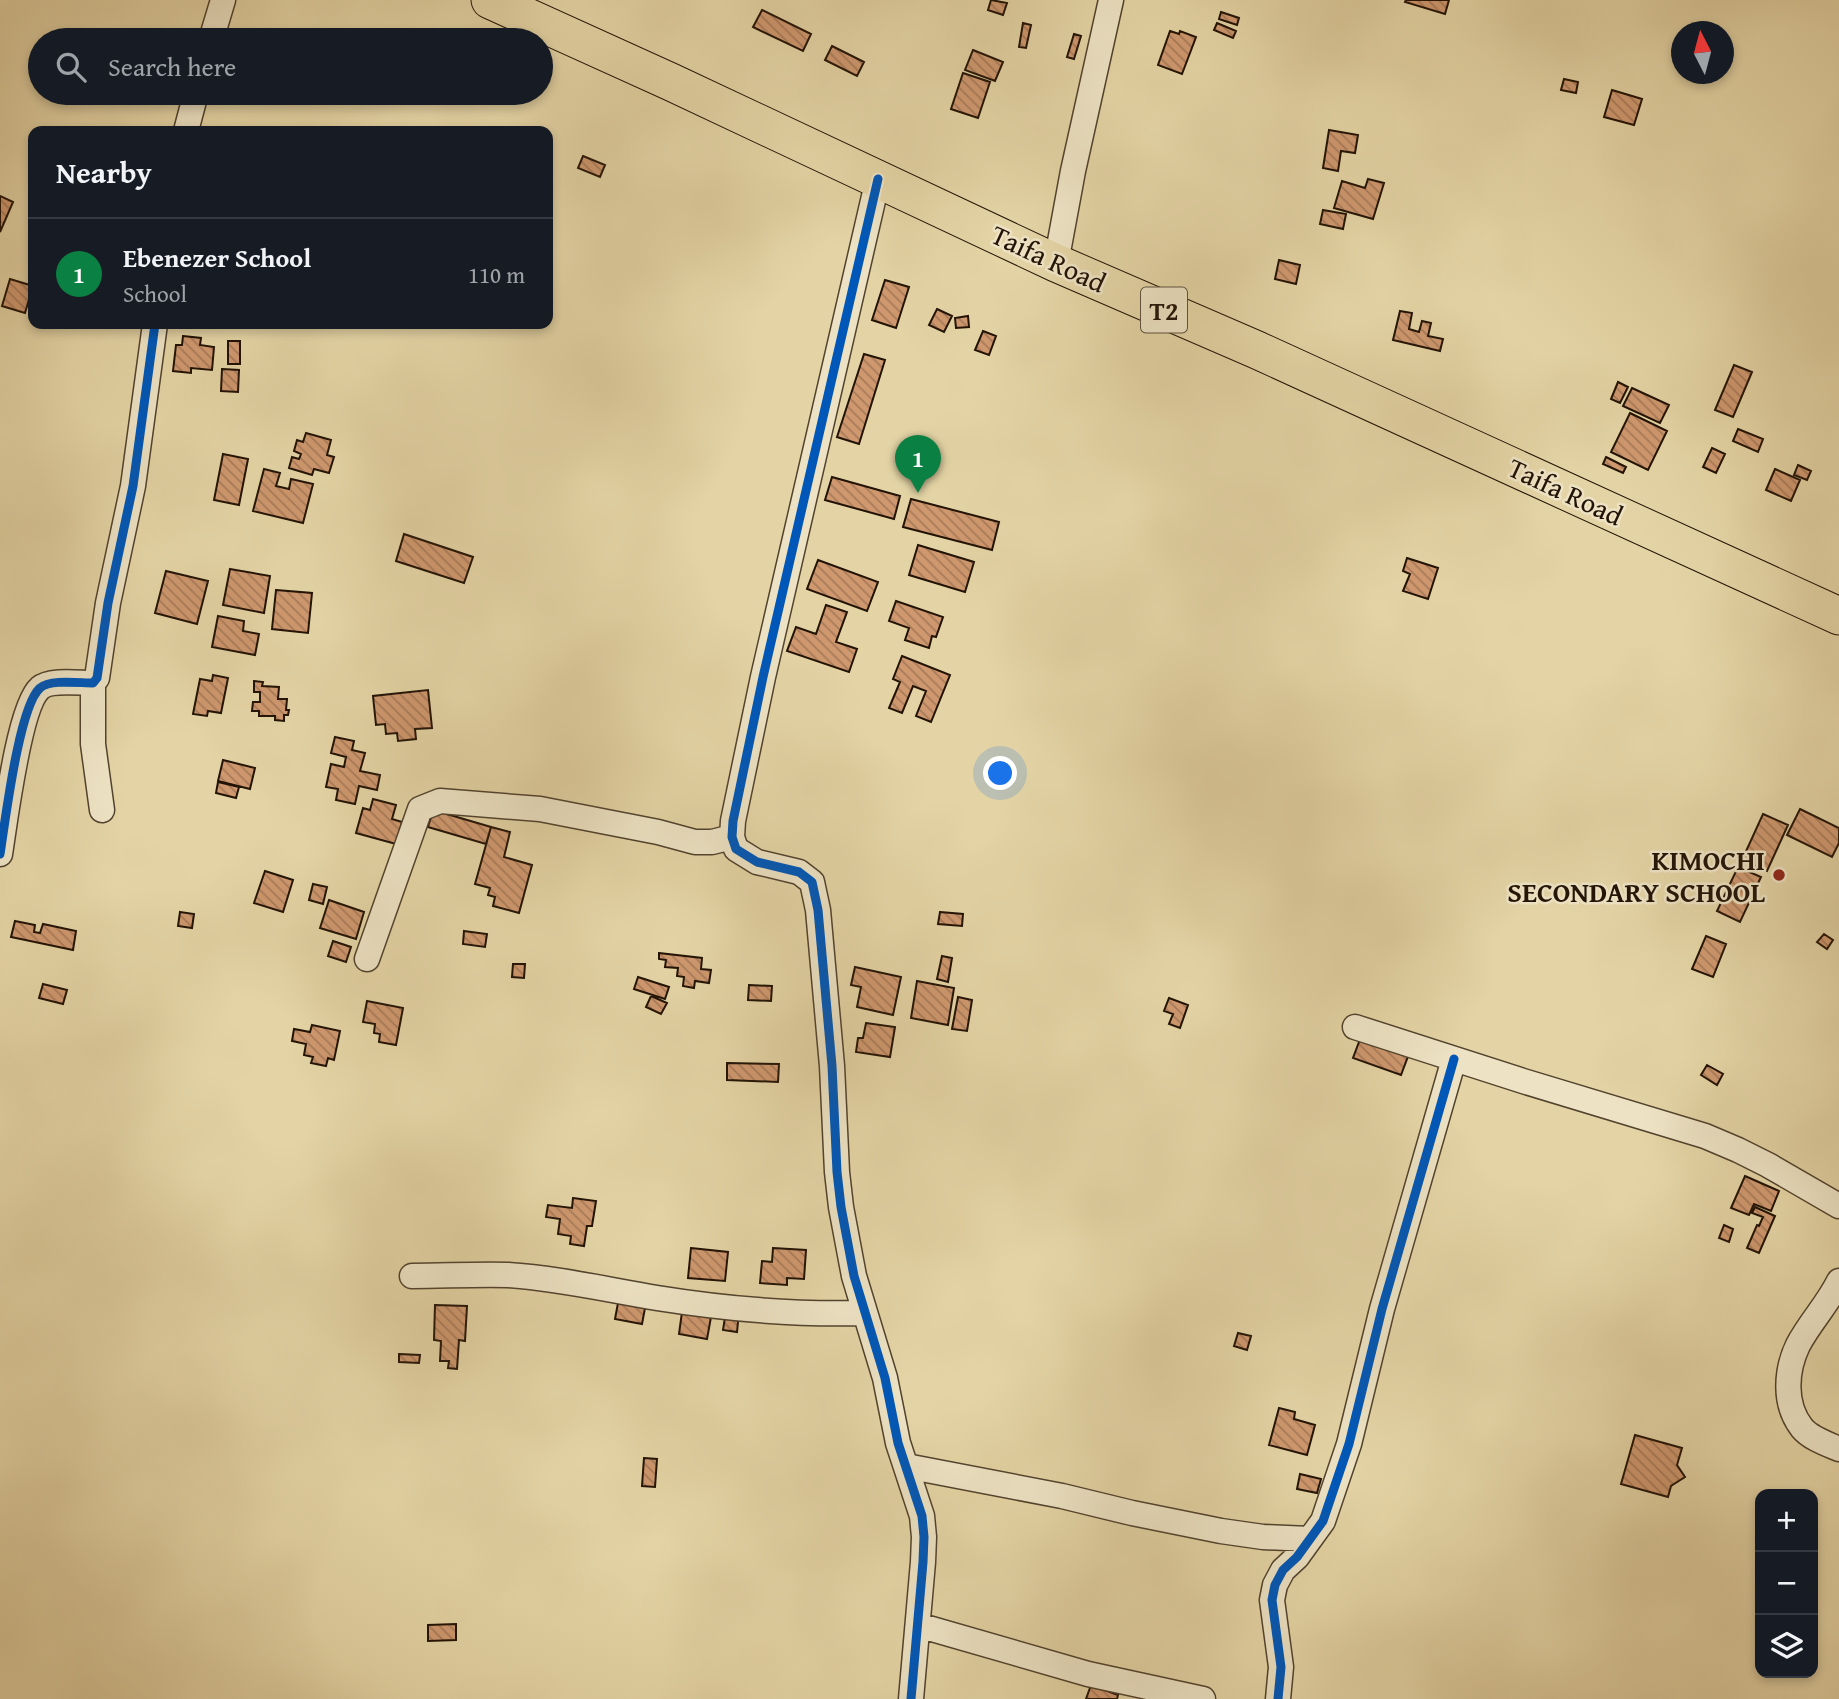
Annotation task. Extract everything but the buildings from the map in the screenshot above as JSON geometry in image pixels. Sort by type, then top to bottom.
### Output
[{"type":"highway","name":"Taifa Road","points":[[490,0],[551,28]]},
{"type":"highway","name":"Taifa Road","points":[[553,29],[1056,263],[1257,350],[1839,616]]},
{"type":"street","points":[[215,28],[223,0]]},
{"type":"street","points":[[1056,263],[1111,0]]},
{"type":"street","points":[[187,126],[193,105]]},
{"type":"street","points":[[878,179],[766,663],[732,836],[736,849],[757,862],[799,872],[812,882],[820,923],[841,1207],[854,1276],[881,1366],[898,1443],[922,1516],[924,1537],[911,1699]]},
{"type":"street","points":[[102,810],[93,744],[93,683],[100,664],[108,603],[133,486],[154,329]]},
{"type":"street","points":[[0,854],[28,705],[40,687],[51,683],[93,683]]},
{"type":"street","points":[[367,959],[420,809],[440,801],[540,809],[695,842],[712,842],[732,836]]},
{"type":"street","points":[[1355,1027],[1705,1136],[1768,1165],[1839,1206]]},
{"type":"street","points":[[1278,1699],[1281,1667],[1272,1600],[1275,1586],[1283,1570],[1297,1557],[1323,1521],[1349,1444],[1382,1309],[1454,1059]]},
{"type":"street","points":[[412,1276],[510,1275],[758,1311],[865,1313]]},
{"type":"street","points":[[1839,1281],[1799,1343],[1790,1367],[1788,1391],[1792,1409],[1802,1428],[1820,1441],[1839,1449]]},
{"type":"street","points":[[906,1466],[1062,1496],[1221,1531],[1310,1539]]},
{"type":"street","points":[[918,1625],[1088,1674],[1203,1699]]},
{"type":"cycle path","points":[[878,179],[763,677],[732,837],[736,849],[757,862],[799,872],[812,882],[818,910],[841,1207],[854,1276],[885,1378],[898,1443],[922,1516],[923,1562],[911,1699]]},
{"type":"cycle path","points":[[0,854],[19,740],[32,699],[45,685],[57,682],[93,683],[97,678],[108,603],[133,486],[154,329]]},
{"type":"cycle path","points":[[1278,1699],[1281,1667],[1272,1600],[1275,1585],[1283,1570],[1297,1557],[1323,1521],[1349,1444],[1382,1309],[1454,1059]]},
{"type":"place","name":"Ebenezer School","points":[[918,493]]},
{"type":"place","name":"KIMOCHI SECONDARY SCHOOL","points":[[1779,875]]}]
